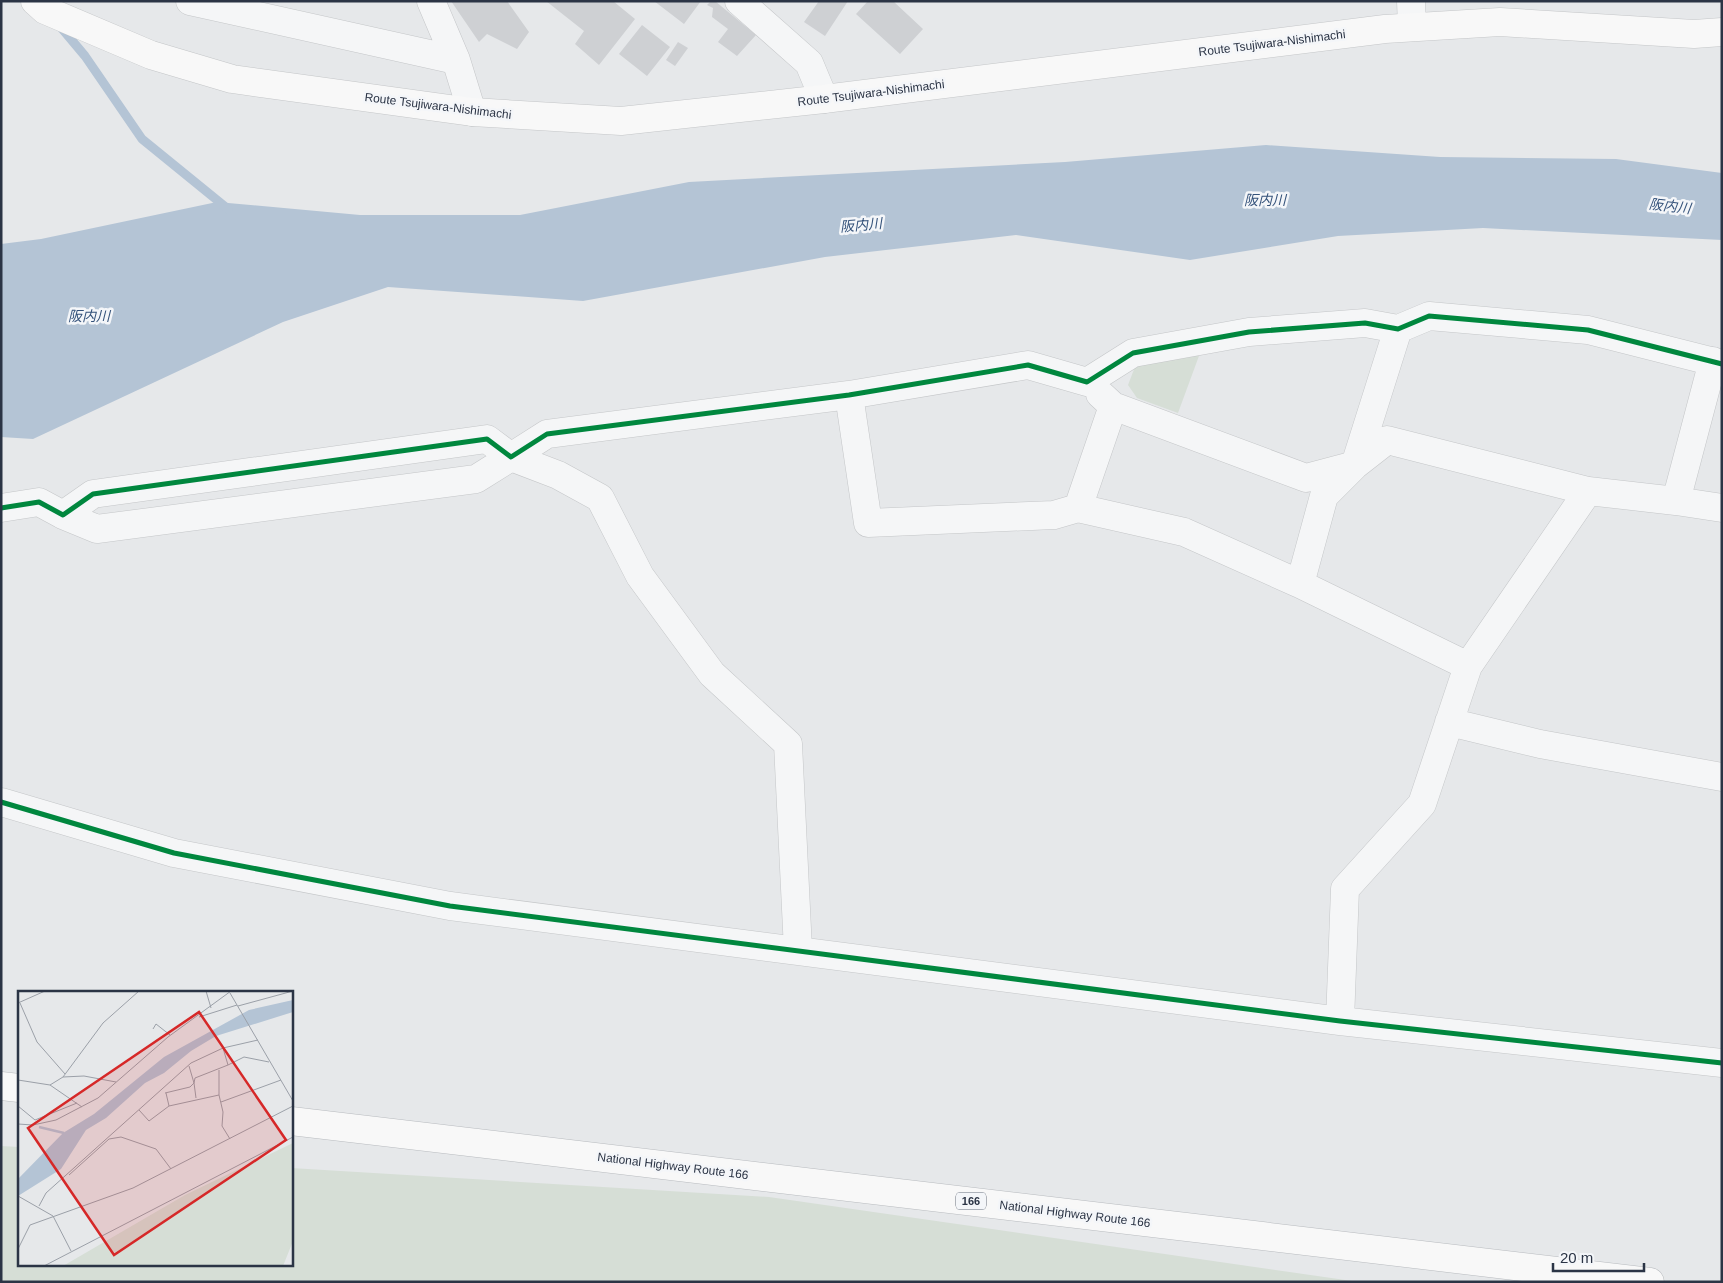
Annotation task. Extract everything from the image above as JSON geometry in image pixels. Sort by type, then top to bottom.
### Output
[{"type":"main road","name":"Route Tsujiwara-Nishimachi","points":[[35,1],[45,10],[151,55],[232,79],[472,112],[621,121],[824,99],[1412,14],[1500,22],[1694,34],[1722,32]]},
{"type":"main road","points":[[1,1086],[18,1088]]},
{"type":"main road","name":"National Highway Route 166","points":[[292,1120],[1650,1282]]},
{"type":"street","points":[[190,1],[456,60]]},
{"type":"street","points":[[431,1],[456,60],[472,112]]},
{"type":"street","points":[[739,1],[809,63],[824,99]]},
{"type":"street","points":[[1694,34],[1722,42]]},
{"type":"street","points":[[1086,382],[1133,353],[1249,332],[1365,324],[1398,329],[1429,316],[1588,330],[1717,362],[1676,502]]},
{"type":"street","points":[[1355,464],[1398,329]]},
{"type":"street","points":[[1,508],[39,502],[97,530],[476,480],[547,434],[850,395],[1028,365],[1086,382],[1113,406],[1306,478],[1355,464]]},
{"type":"street","points":[[850,395],[868,523],[1054,515],[1078,508],[1184,532],[1300,584],[1468,666]]},
{"type":"street","points":[[1078,508],[1113,406]]},
{"type":"street","points":[[63,515],[93,494],[487,439],[511,457],[558,475],[600,498],[640,576],[712,674],[788,744],[798,950]]},
{"type":"street","points":[[1300,584],[1324,496],[1355,464],[1386,440],[1588,491],[1722,508]]},
{"type":"street","points":[[1340,1021],[1345,889],[1422,804],[1468,666],[1588,491]]},
{"type":"street","points":[[1449,722],[1540,744],[1722,777]]},
{"type":"street","points":[[1,802],[174,853],[440,904],[1340,1021],[1722,1063]]},
{"type":"shaded area","points":[[1203,345],[1178,413],[1137,398],[1128,385],[1138,359]]},
{"type":"shaded area","points":[[1,1146],[18,1147],[18,1266],[292,1266],[292,1168],[769,1197],[1359,1282],[1,1282]]},
{"type":"water","name":"阪内川","points":[[1266,145],[1440,157],[1616,159],[1722,173],[1722,240],[1483,228],[1338,236],[1190,260],[1016,235],[825,257],[583,301],[388,287],[283,322],[33,439],[1,437],[1,244],[41,239],[217,202],[360,215],[520,215],[689,182],[1065,162]]},
{"type":"building","points":[[451,1],[507,1],[529,32],[517,49],[487,34],[479,42]]},
{"type":"building","points":[[546,1],[613,1],[635,19],[599,65],[575,44],[584,31]]},
{"type":"building","points":[[654,1],[701,1],[684,24]]},
{"type":"building","points":[[711,1],[715,1],[756,35],[737,56],[718,42],[728,29],[712,17],[713,8],[707,5]]},
{"type":"building","points":[[819,1],[848,1],[825,36],[804,22]]},
{"type":"building","points":[[868,1],[893,1],[923,29],[900,54],[856,14]]},
{"type":"building","points":[[642,25],[670,47],[647,76],[619,54]]},
{"type":"building","points":[[678,42],[688,48],[675,66],[666,60]]},
{"type":"waterway","points":[[59,25],[85,56],[142,139],[228,209]]},
{"type":"cycle path","points":[[1,508],[39,502],[63,515],[93,494],[487,439],[511,457],[547,434],[849,395],[1028,365],[1087,382],[1133,353],[1249,332],[1365,323],[1398,329],[1429,316],[1588,330],[1722,364]]},
{"type":"cycle path","points":[[1,802],[174,853],[450,906],[1340,1021],[1722,1063]]}]
